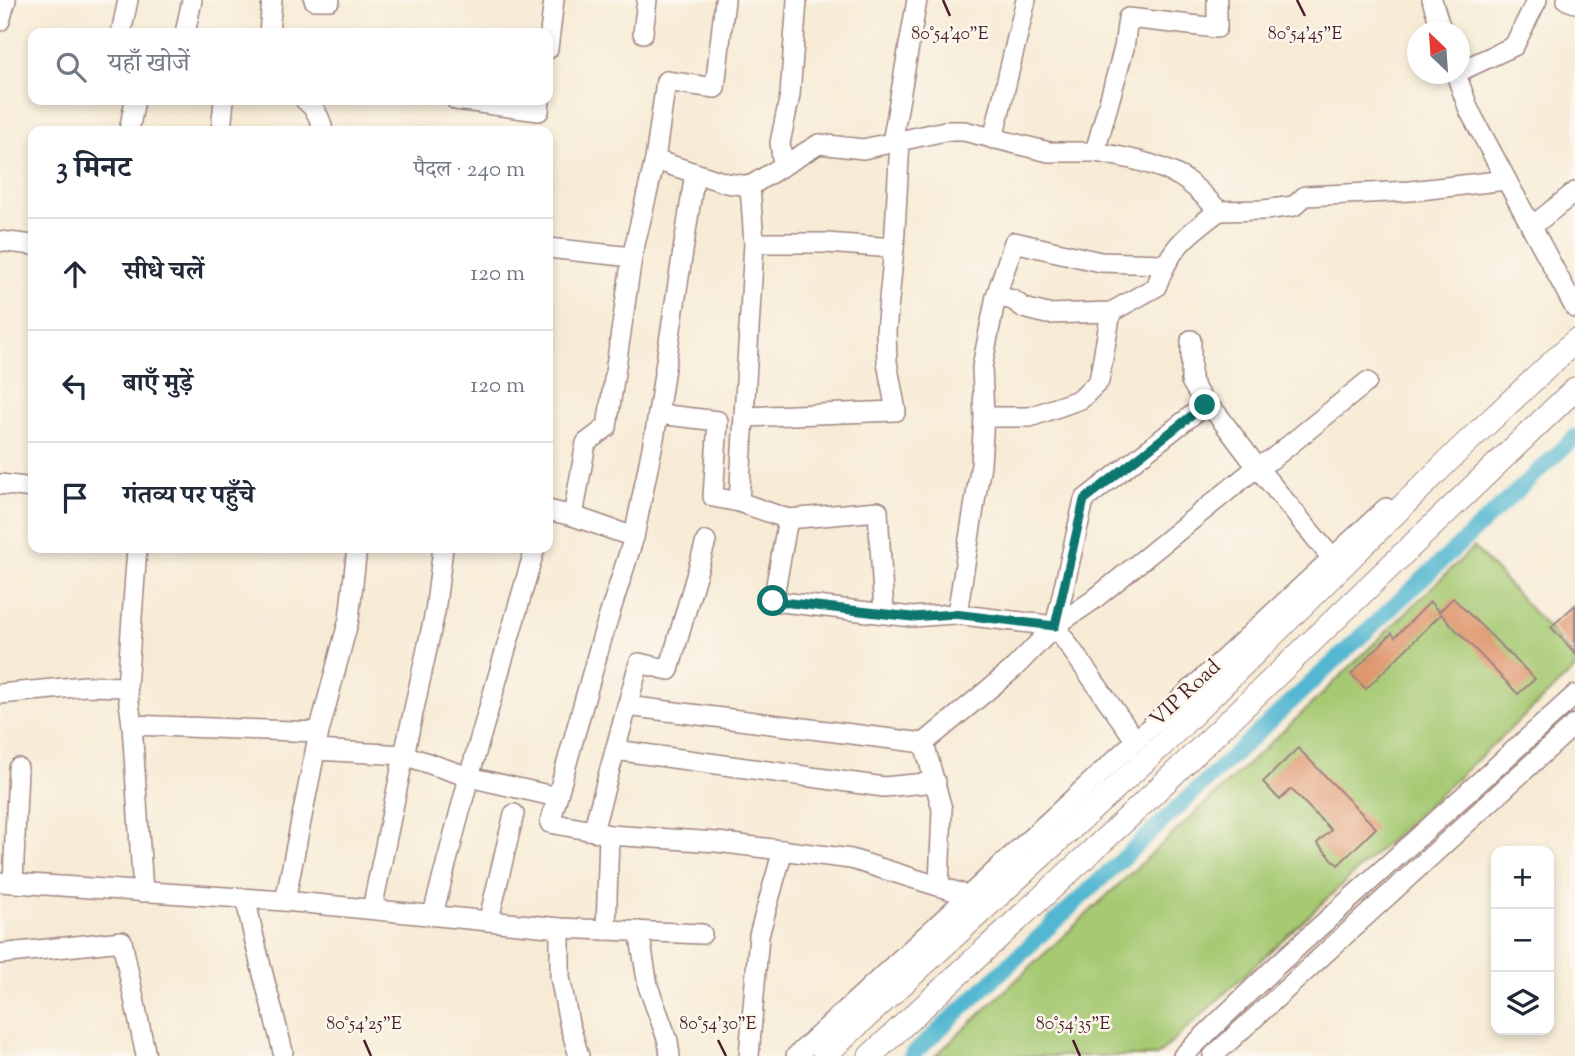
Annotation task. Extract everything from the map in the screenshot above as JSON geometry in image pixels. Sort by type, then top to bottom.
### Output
[{"type":"main road","name":"VIP Road","points":[[824,1056],[1161,746],[1461,448],[1575,341]]},
{"type":"main road","points":[[870,1056],[1133,813],[1575,389]]},
{"type":"street","points":[[0,21],[6,0]]},
{"type":"street","points":[[122,28],[128,0]]},
{"type":"street","points":[[186,28],[192,0]]},
{"type":"street","points":[[269,28],[272,0]]},
{"type":"street","points":[[314,0],[330,0]]},
{"type":"street","points":[[551,28],[554,0]]},
{"type":"street","points":[[643,33],[647,0]]},
{"type":"street","points":[[573,516],[586,443],[607,427],[632,257],[655,160],[666,81],[715,88],[725,0]]},
{"type":"street","points":[[783,165],[780,143],[790,95],[797,0]]},
{"type":"street","points":[[744,417],[896,411],[887,362],[886,331],[894,247],[896,142],[917,0]]},
{"type":"street","points":[[993,139],[1026,0]]},
{"type":"street","points":[[1096,152],[1124,48],[1128,18],[1217,29],[1217,0]]},
{"type":"street","points":[[1432,0],[1439,21]]},
{"type":"street","points":[[1470,66],[1514,46],[1537,0]]},
{"type":"street","points":[[1567,0],[1575,3]]},
{"type":"street","points":[[1461,84],[1469,110],[1575,308]]},
{"type":"street","points":[[130,126],[134,105]]},
{"type":"street","points":[[221,126],[224,105]]},
{"type":"street","points":[[311,105],[322,126]]},
{"type":"street","points":[[494,105],[539,111],[540,105]]},
{"type":"street","points":[[655,160],[726,183],[750,186],[820,144],[863,149],[945,131],[964,131],[1049,152],[1096,152],[1135,159],[1181,177],[1201,191],[1219,211]]},
{"type":"street","points":[[695,173],[658,414],[634,537],[602,638],[550,823],[601,833],[717,842],[851,859],[970,896]]},
{"type":"street","points":[[996,296],[1013,300],[1024,309],[1047,314],[1111,312],[1156,287],[1164,264],[1186,235],[1219,211],[1294,206],[1306,196],[1411,191],[1506,180]]},
{"type":"street","points":[[739,502],[754,243],[750,186]]},
{"type":"street","points":[[1531,227],[1575,192]]},
{"type":"street","points":[[0,241],[28,244]]},
{"type":"street","points":[[957,614],[981,464],[984,417],[982,367],[996,296],[1014,242],[1100,262],[1164,264]]},
{"type":"street","points":[[754,243],[894,247]]},
{"type":"street","points":[[553,249],[632,257]]},
{"type":"street","points":[[984,417],[1030,417],[1081,400],[1099,381],[1111,312]]},
{"type":"street","name":"VIP Road","points":[[796,1056],[1575,330]]},
{"type":"street","points":[[1191,340],[1191,381],[1205,405],[1217,414],[1332,558]]},
{"type":"street","points":[[627,706],[924,743],[1013,669],[1055,626],[1092,601],[1367,382]]},
{"type":"street","points":[[1055,626],[1084,500],[1205,405]]},
{"type":"street","points":[[658,414],[718,421],[713,497],[739,502],[788,519],[878,511],[884,613]]},
{"type":"street","points":[[0,484],[28,487]]},
{"type":"street","points":[[553,511],[634,537]]},
{"type":"street","points":[[788,519],[773,601],[912,617],[957,614],[1055,626],[1136,741]]},
{"type":"street","points":[[606,930],[601,833],[615,750],[639,663],[669,670],[706,541]]},
{"type":"street","points":[[137,553],[127,687],[143,892]]},
{"type":"street","points":[[285,901],[318,741],[349,620],[356,553]]},
{"type":"street","points":[[372,909],[435,612],[442,553]]},
{"type":"street","points":[[433,914],[469,776],[534,553]]},
{"type":"street","points":[[0,694],[85,686],[127,687]]},
{"type":"street","points":[[1193,1052],[1275,968],[1575,695]]},
{"type":"street","points":[[1213,1056],[1575,724]]},
{"type":"street","points":[[132,725],[318,741],[404,755],[469,776],[557,797]]},
{"type":"street","points":[[924,743],[942,808],[939,886]]},
{"type":"street","points":[[615,750],[884,787],[936,782]]},
{"type":"street","points":[[18,768],[6,883],[285,901],[560,928],[702,934]]},
{"type":"street","points":[[489,919],[513,814]]},
{"type":"street","points":[[748,1056],[759,935],[783,850]]},
{"type":"street","points":[[246,899],[256,951],[289,1055]]},
{"type":"street","points":[[560,928],[560,977],[579,1056]]},
{"type":"street","points":[[639,931],[648,986],[668,1041],[665,1055]]},
{"type":"street","points":[[0,954],[122,941],[146,1056]]},
{"type":"green space","points":[[1474,547],[1575,658],[1575,669],[1157,1056],[935,1056],[1297,718]]},
{"type":"building","points":[[1453,598],[1535,679],[1518,694],[1441,614],[1366,689],[1351,674],[1392,633],[1395,637],[1430,602],[1439,612]]},
{"type":"building","points":[[1575,605],[1575,653],[1551,627]]},
{"type":"building","points":[[1298,748],[1376,828],[1338,865],[1317,843],[1331,830],[1291,789],[1280,800],[1263,782]]},
{"type":"waterway","points":[[911,1056],[1575,437]]},
{"type":"route","points":[[773,601],[912,617],[954,614],[1055,626],[1084,500],[1205,405]]}]
